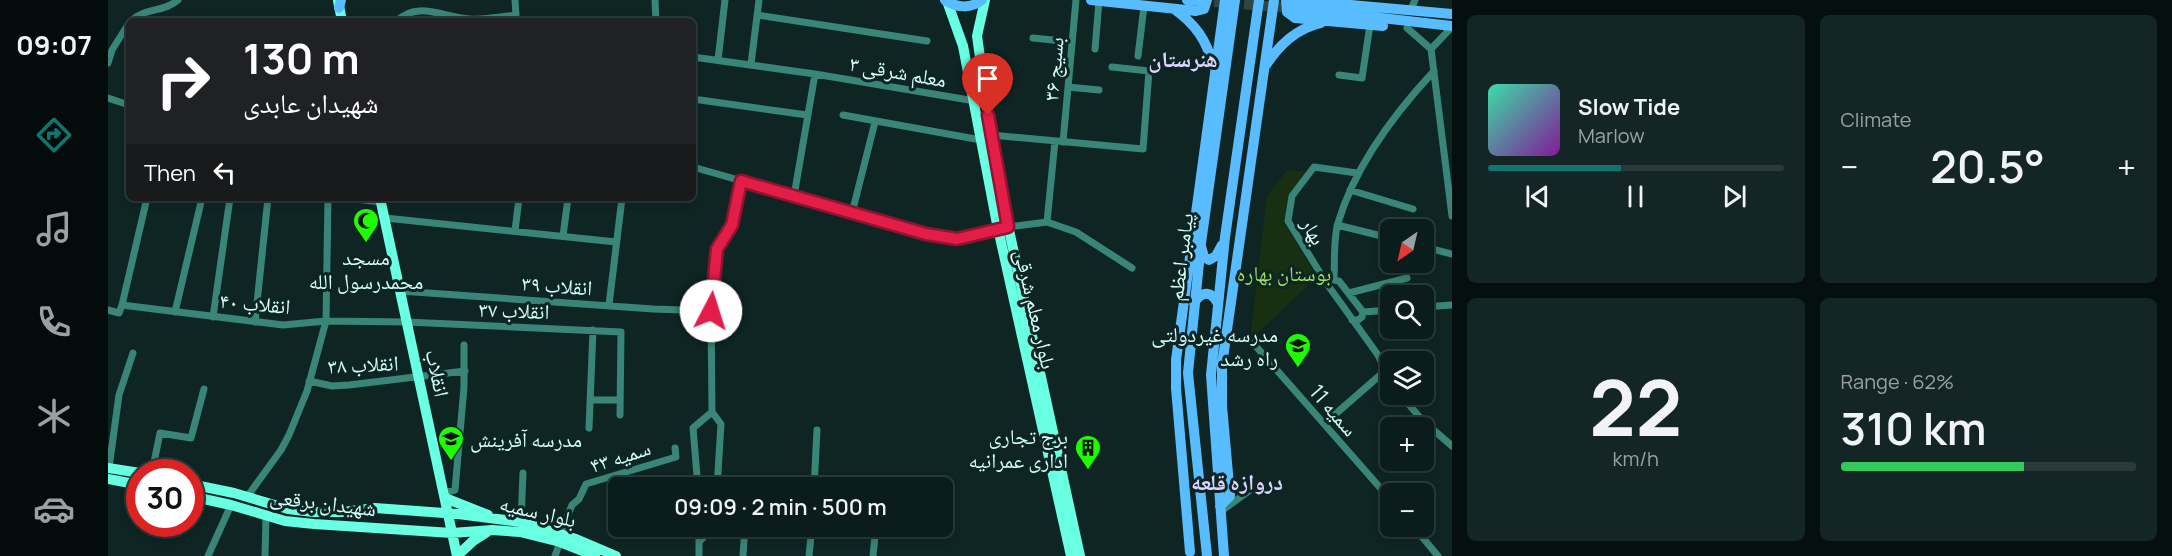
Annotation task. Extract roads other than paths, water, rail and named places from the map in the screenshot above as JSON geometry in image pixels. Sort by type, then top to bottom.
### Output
[{"type":"main road","points":[[946,1],[961,7],[984,0]]},
{"type":"main road","name":"بلوار معلم شرقی","points":[[984,0],[977,36],[1003,228],[1071,556]]},
{"type":"main road","points":[[1095,0],[1202,11],[1206,8],[1207,0]]},
{"type":"main road","points":[[1187,0],[1199,1]]},
{"type":"main road","points":[[1190,554],[1176,388],[1176,360],[1225,0]]},
{"type":"main road","name":"پیامبر اعظم","points":[[1207,556],[1188,373],[1201,243],[1235,0]]},
{"type":"main road","name":"پیامبر اعظم","points":[[1224,556],[1211,375],[1225,237],[1259,0]]},
{"type":"main road","points":[[1220,509],[1230,496],[1222,406],[1222,365],[1274,0]]},
{"type":"main road","points":[[1369,0],[1414,6],[1452,15]]},
{"type":"main road","name":"بلوار معلم شرقی","points":[[946,1],[963,46],[981,140],[1080,556]]},
{"type":"main road","points":[[339,3],[342,18]]},
{"type":"main road","points":[[1414,6],[1292,3],[1285,7],[1295,18],[1370,25],[1452,26]]},
{"type":"main road","points":[[1292,3],[1410,25]]},
{"type":"main road","points":[[1174,9],[1188,19],[1198,31],[1209,50],[1215,73]]},
{"type":"main road","points":[[1264,68],[1283,43],[1296,33],[1331,21]]},
{"type":"main road","name":"انقلاب","points":[[380,201],[457,556]]},
{"type":"main road","points":[[1201,243],[1204,257],[1212,260],[1219,252],[1225,237]]},
{"type":"main road","points":[[1194,303],[1200,295],[1209,293],[1218,304]]},
{"type":"main road","points":[[108,472],[126,473]]},
{"type":"main road","points":[[108,472],[126,479]]},
{"type":"main road","name":"شهیدان برقعی","points":[[204,487],[288,509],[313,512],[343,512],[375,508],[448,514]]},
{"type":"main road","points":[[231,505],[234,493]]},
{"type":"main road","points":[[444,496],[502,520]]},
{"type":"main road","name":"شهیدان برقعی","points":[[204,499],[285,521],[452,533]]},
{"type":"main road","name":"بلوار سمیه","points":[[448,514],[521,522],[560,538],[616,556]]},
{"type":"main road","points":[[473,517],[467,520],[466,524],[467,528],[473,531]]},
{"type":"main road","points":[[1190,554],[1204,527]]},
{"type":"main road","points":[[457,556],[473,541],[492,530]]},
{"type":"main road","name":"بلوار سمیه","points":[[452,533],[492,530],[560,538],[595,556]]},
{"type":"street","points":[[136,18],[143,13],[170,6],[178,0]]},
{"type":"street","points":[[504,18],[516,15],[515,0]]},
{"type":"street","points":[[655,0],[656,18]]},
{"type":"street","points":[[718,60],[725,0]]},
{"type":"street","points":[[751,64],[759,0]]},
{"type":"street","name":"بسیج ۳۶","points":[[1063,142],[1076,0]]},
{"type":"street","points":[[1095,0],[1095,49]]},
{"type":"street","points":[[1138,56],[1144,6]]},
{"type":"street","points":[[400,18],[403,15],[423,10],[461,18]]},
{"type":"street","points":[[757,15],[927,41]]},
{"type":"street","points":[[1339,75],[1362,78],[1370,25]]},
{"type":"street","points":[[1410,25],[1431,49],[1450,182],[1452,216]]},
{"type":"street","points":[[1431,49],[1452,26]]},
{"type":"street","points":[[108,63],[115,44],[126,28]]},
{"type":"street","points":[[1033,38],[1072,42]]},
{"type":"street","name":"معلم شرقی ۳","points":[[696,57],[975,100]]},
{"type":"street","points":[[992,135],[1143,149],[1149,71],[1112,67]]},
{"type":"street","points":[[1334,278],[1337,225],[1357,173],[1416,91],[1434,71]]},
{"type":"street","points":[[794,196],[815,74]]},
{"type":"street","points":[[1068,87],[1099,90]]},
{"type":"street","points":[[108,98],[126,104]]},
{"type":"street","points":[[696,99],[807,115]]},
{"type":"street","points":[[843,116],[981,140]]},
{"type":"street","points":[[852,213],[875,122]]},
{"type":"street","points":[[1047,222],[1054,141]]},
{"type":"street","points":[[696,168],[926,234],[957,239],[1003,228],[1047,222],[1076,232],[1132,268]]},
{"type":"street","name":"بهار","points":[[1327,284],[1288,221],[1292,196],[1314,168],[1357,173]]},
{"type":"street","points":[[718,477],[721,424],[712,412],[711,311],[717,249],[732,225],[741,181]]},
{"type":"street","points":[[1350,190],[1413,209]]},
{"type":"street","points":[[122,305],[146,201]]},
{"type":"street","points":[[175,312],[201,201]]},
{"type":"street","points":[[213,317],[230,201]]},
{"type":"street","points":[[255,322],[268,201]]},
{"type":"street","points":[[248,497],[289,435],[309,381],[326,321],[328,201]]},
{"type":"street","points":[[515,231],[519,201]]},
{"type":"street","points":[[563,236],[568,201]]},
{"type":"street","points":[[609,305],[622,201]]},
{"type":"street","points":[[384,218],[616,242]]},
{"type":"street","points":[[1337,225],[1380,236]]},
{"type":"street","points":[[1434,250],[1452,254]]},
{"type":"street","points":[[1334,278],[1329,279],[1327,284],[1380,359]]},
{"type":"street","points":[[1334,278],[1339,281],[1363,312]]},
{"type":"street","points":[[1349,293],[1407,278]]},
{"type":"street","name":"انقلاب ۳۹","points":[[400,291],[711,311]]},
{"type":"street","name":"انقلاب ۴۰","points":[[108,310],[119,313],[122,305],[283,325],[326,321],[407,322]]},
{"type":"street","points":[[1434,306],[1452,305]]},
{"type":"street","points":[[1363,312],[1380,311]]},
{"type":"street","points":[[1352,320],[1358,320],[1362,317],[1363,312]]},
{"type":"street","name":"انقلاب ۳۷","points":[[407,322],[621,332],[620,400]]},
{"type":"street","points":[[589,428],[592,330]]},
{"type":"street","name":"سمیه 11","points":[[1253,343],[1380,488]]},
{"type":"street","points":[[444,496],[455,490],[465,371],[464,345]]},
{"type":"street","points":[[108,472],[119,395],[133,353]]},
{"type":"street","name":"انقلاب ۳۸","points":[[309,381],[332,386],[419,378],[465,371]]},
{"type":"street","points":[[1324,424],[1380,375]]},
{"type":"street","points":[[155,459],[160,432],[191,438],[204,389]]},
{"type":"street","points":[[590,400],[620,400],[620,415]]},
{"type":"street","points":[[1409,405],[1422,420],[1452,446]]},
{"type":"street","points":[[697,477],[693,428],[712,412]]},
{"type":"street","points":[[815,477],[817,429]]},
{"type":"street","name":"سمیه ۴۳","points":[[560,538],[572,505],[579,499],[586,484],[646,468],[655,465],[657,461],[676,457],[675,448]]},
{"type":"street","points":[[521,522],[523,473]]},
{"type":"street","points":[[1220,509],[1260,483]]},
{"type":"street","points":[[208,556],[231,505]]},
{"type":"street","points":[[265,556],[266,516]]},
{"type":"street","points":[[699,537],[699,556]]},
{"type":"street","points":[[699,542],[704,537]]},
{"type":"street","points":[[743,556],[744,537]]},
{"type":"street","points":[[809,556],[811,537]]},
{"type":"street","points":[[873,556],[875,537]]},
{"type":"street","points":[[1422,537],[1438,556]]},
{"type":"street","points":[[555,556],[560,538]]},
{"type":"tunnel","points":[[1199,1],[1294,8]]},
{"type":"place","name":"مسجد محمدرسول الله","points":[[366,244]]},
{"type":"place","name":"مدرسه غیردولتی راه رشد","points":[[1298,369]]},
{"type":"place","name":"مدرسه آفرینش","points":[[451,462]]},
{"type":"place","name":"برج تجاری اداری عمرانیه","points":[[1088,471]]},
{"type":"district","name":"هنرستان","points":[[1183,59]]},
{"type":"district","name":"دروازه قلعه","points":[[1237,482]]},
{"type":"park label","name":"بوستان بهاره","points":[[1284,273]]}]
